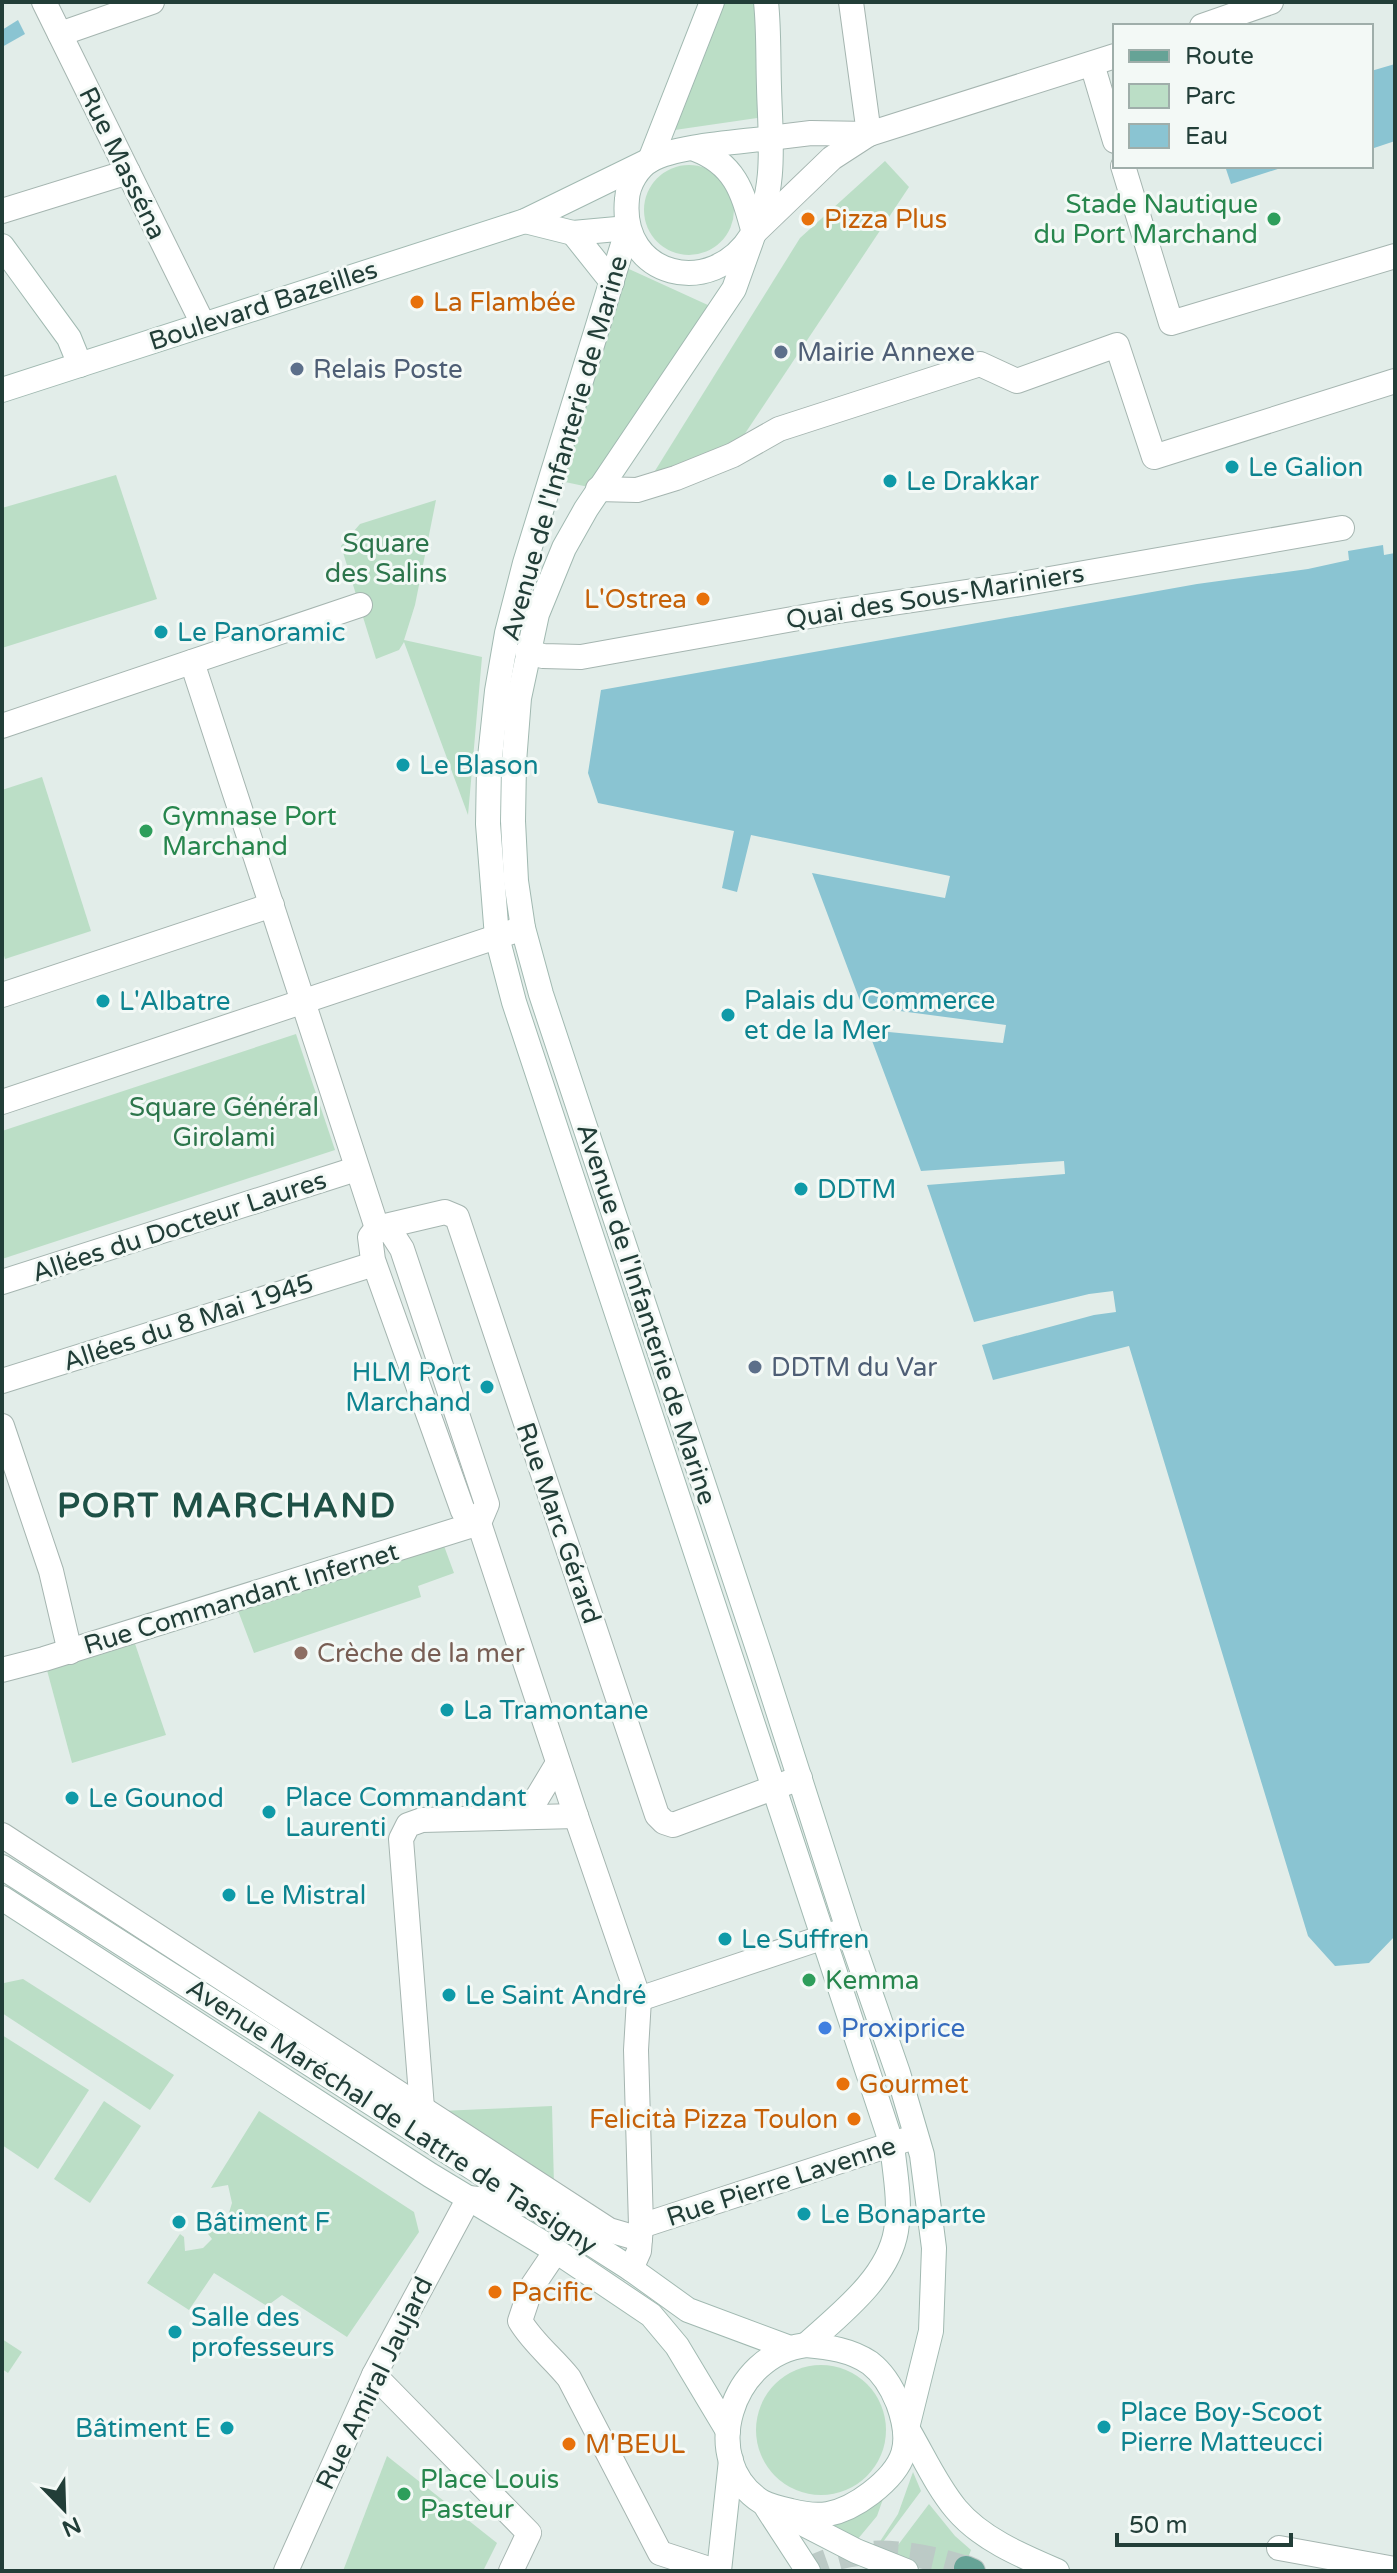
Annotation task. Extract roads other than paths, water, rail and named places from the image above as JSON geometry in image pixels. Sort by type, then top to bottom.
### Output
[{"type":"street","name":"Rue Masséna","points":[[44,2],[203,324]]},
{"type":"street","points":[[60,34],[152,2]]},
{"type":"street","points":[[712,2],[650,160],[634,177],[628,189],[628,228],[645,256],[657,264],[685,273],[710,271],[725,265],[832,158],[869,134],[1113,57]]},
{"type":"street","name":"Avenue de l'Infanterie de Marine","points":[[766,2],[773,162],[767,193],[734,289],[598,489],[564,548],[537,614],[519,698],[514,762],[516,881],[523,928],[541,994],[917,2136],[927,2183],[934,2248],[931,2331],[907,2428]]},
{"type":"street","points":[[851,2],[869,134]]},
{"type":"street","points":[[1208,24],[1271,2]]},
{"type":"street","points":[[1092,64],[1113,134]]},
{"type":"street","points":[[650,160],[675,151],[811,133],[869,134]]},
{"type":"street","points":[[695,149],[714,156],[732,175],[745,202],[754,233]]},
{"type":"street","name":"Boulevard Bazeilles","points":[[2,390],[525,221],[650,160]]},
{"type":"street","points":[[1124,168],[1171,323],[1395,256]]},
{"type":"street","points":[[2,211],[128,172]]},
{"type":"street","points":[[525,221],[573,233],[628,228]]},
{"type":"street","name":"Avenue de l'Infanterie de Marine","points":[[628,228],[525,563],[507,633],[489,767],[488,824],[497,937],[514,1002],[892,2145],[898,2200],[896,2232],[886,2259],[859,2296],[798,2347]]},
{"type":"street","points":[[573,233],[612,282]]},
{"type":"street","points":[[2,246],[69,338],[80,365]]},
{"type":"street","points":[[598,489],[637,490],[676,478],[733,455],[779,429],[980,364],[1017,381],[1117,345],[1154,457],[1395,381]]},
{"type":"street","name":"Quai des Sous-Mariniers","points":[[527,652],[543,656],[581,657],[819,614],[1021,584],[1342,528]]},
{"type":"street","points":[[2,726],[360,605]]},
{"type":"street","points":[[192,662],[377,1228]]},
{"type":"street","points":[[2,995],[272,905]]},
{"type":"street","points":[[2,1102],[523,928]]},
{"type":"street","name":"Allées du Docteur Laures","points":[[2,1282],[356,1169]]},
{"type":"street","name":"Rue Marc Gérard","points":[[377,1228],[445,1212],[457,1217],[657,1815],[673,1825],[774,1788]]},
{"type":"street","points":[[2,1835],[609,2230],[640,2232],[636,2050],[639,1999],[479,1523],[463,1511],[374,1264],[370,1237],[377,1228]]},
{"type":"street","points":[[377,1228],[391,1232],[402,1249],[487,1504],[479,1523]]},
{"type":"street","name":"Allées du 8 Mai 1945","points":[[2,1381],[374,1264]]},
{"type":"street","points":[[2,1426],[51,1571],[70,1652]]},
{"type":"street","name":"Rue Commandant Infernet","points":[[2,1670],[70,1652],[479,1523]]},
{"type":"street","points":[[506,1817],[537,1798],[558,1763]]},
{"type":"street","points":[[774,1788],[800,1778]]},
{"type":"street","points":[[416,2133],[422,2108],[401,1839],[408,1825],[422,1820],[576,1816]]},
{"type":"street","name":"Avenue Maréchal de Lattre de Tassigny","points":[[2,1867],[631,2269],[688,2310],[798,2347]]},
{"type":"street","name":"Avenue Maréchal de Lattre de Tassigny","points":[[2,1898],[556,2251],[651,2315],[677,2346],[728,2431]]},
{"type":"street","points":[[639,1999],[848,1929]]},
{"type":"street","name":"Rue Pierre Lavenne","points":[[631,2269],[639,2251],[640,2232],[917,2136]]},
{"type":"street","points":[[469,2198],[530,2205]]},
{"type":"street","name":"Rue Amiral Jaujard","points":[[286,2571],[374,2375],[469,2198]]},
{"type":"street","points":[[556,2251],[531,2288],[520,2321],[530,2339],[551,2356],[569,2378],[655,2562],[717,2571],[731,2457],[728,2431],[733,2403],[745,2379],[765,2360],[798,2347],[836,2347],[869,2363],[883,2376],[907,2428],[958,2511],[988,2536],[1023,2557],[1057,2571]]},
{"type":"street","points":[[374,2375],[529,2533],[511,2571]]},
{"type":"street","points":[[763,2502],[815,2515],[826,2515],[853,2505],[883,2483],[899,2464],[907,2428]]},
{"type":"street","points":[[731,2457],[743,2482],[763,2502],[808,2571]]},
{"type":"street","points":[[763,2502],[847,2546],[906,2571]]},
{"type":"street","points":[[1279,2548],[1395,2569]]},
{"type":"water","points":[[18,20],[25,34],[2,47],[2,30]]},
{"type":"water","points":[[1395,64],[1395,141],[1373,148],[1373,70]]},
{"type":"water","points":[[1226,168],[1281,168],[1231,184]]},
{"type":"water","points":[[1383,545],[1384,555],[1395,553],[1395,1936],[1369,1963],[1335,1966],[1308,1936],[1129,1346],[993,1380],[982,1345],[1116,1312],[1113,1291],[974,1322],[927,1185],[1065,1174],[1064,1161],[921,1171],[868,1030],[1003,1043],[1006,1025],[862,1006],[812,873],[945,898],[950,876],[751,835],[737,892],[722,888],[734,831],[598,803],[588,773],[601,690],[1197,584],[1308,569],[1349,560],[1348,551]]},
{"type":"tunnel","points":[[805,2571],[824,2562],[864,2553],[926,2557],[966,2568]]},
{"type":"place","name":"Pizza Plus","points":[[808,219]]},
{"type":"place","name":"Stade Nautique du Port Marchand","points":[[1274,219]]},
{"type":"place","name":"La Flambée","points":[[417,302]]},
{"type":"place","name":"Mairie Annexe","points":[[781,352]]},
{"type":"place","name":"Relais Poste","points":[[297,369]]},
{"type":"place","name":"Le Galion","points":[[1232,467]]},
{"type":"place","name":"Le Drakkar","points":[[890,481]]},
{"type":"place","name":"L'Ostrea","points":[[703,599]]},
{"type":"place","name":"Le Panoramic","points":[[161,632]]},
{"type":"place","name":"Le Blason","points":[[403,765]]},
{"type":"place","name":"Gymnase Port Marchand","points":[[146,831]]},
{"type":"place","name":"L'Albatre","points":[[103,1001]]},
{"type":"place","name":"Palais du Commerce et de la Mer","points":[[728,1015]]},
{"type":"place","name":"DDTM","points":[[801,1189]]},
{"type":"place","name":"DDTM du Var","points":[[755,1367]]},
{"type":"place","name":"HLM Port Marchand","points":[[487,1387]]},
{"type":"place","name":"Crèche de la mer","points":[[301,1653]]},
{"type":"place","name":"La Tramontane","points":[[447,1710]]},
{"type":"place","name":"Le Gounod","points":[[72,1798]]},
{"type":"place","name":"Place Commandant Laurenti","points":[[269,1812]]},
{"type":"place","name":"Le Mistral","points":[[229,1895]]},
{"type":"place","name":"Le Suffren","points":[[725,1939]]},
{"type":"place","name":"Kemma","points":[[809,1980]]},
{"type":"place","name":"Le Saint André","points":[[449,1995]]},
{"type":"place","name":"Proxiprice","points":[[825,2028]]},
{"type":"place","name":"Gourmet","points":[[843,2084]]},
{"type":"place","name":"Felicità Pizza Toulon","points":[[854,2119]]},
{"type":"place","name":"Le Bonaparte","points":[[804,2214]]},
{"type":"place","name":"Bâtiment F","points":[[179,2222]]},
{"type":"place","name":"Pacific","points":[[495,2292]]},
{"type":"place","name":"Salle des professeurs","points":[[175,2332]]},
{"type":"place","name":"Place Boy-Scoot Pierre Matteucci","points":[[1104,2427]]},
{"type":"place","name":"Bâtiment E","points":[[227,2428]]},
{"type":"place","name":"M'BEUL","points":[[569,2444]]},
{"type":"place","name":"Place Louis Pasteur","points":[[404,2494]]},
{"type":"district","name":"PORT MARCHAND","points":[[227,1505]]},
{"type":"park label","name":"Square des Salins","points":[[386,558]]},
{"type":"park label","name":"Square Général Girolami","points":[[224,1122]]}]
